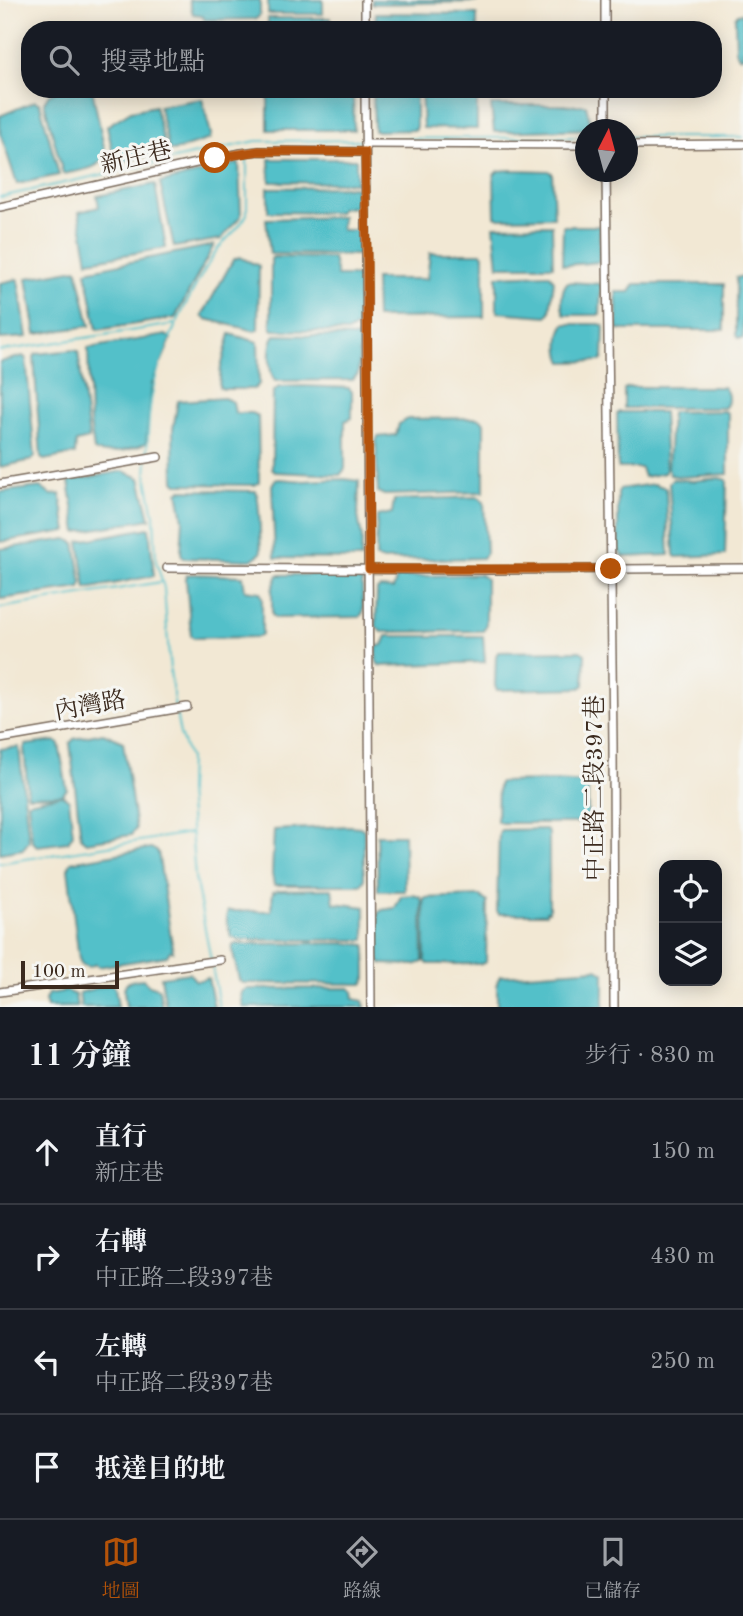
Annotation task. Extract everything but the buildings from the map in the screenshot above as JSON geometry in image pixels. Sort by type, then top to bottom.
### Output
[{"type":"street","points":[[365,0],[365,21]]},
{"type":"street","points":[[605,0],[605,21]]},
{"type":"street","points":[[365,98],[371,1007]]},
{"type":"street","points":[[606,98],[606,119]]},
{"type":"street","points":[[638,145],[743,144]]},
{"type":"street","name":"新庄巷","points":[[0,207],[259,151],[575,145]]},
{"type":"street","name":"中正路二段397巷","points":[[606,182],[614,1007]]},
{"type":"street","points":[[0,484],[158,457]]},
{"type":"street","points":[[167,568],[743,568]]},
{"type":"street","name":"內灣路","points":[[0,739],[187,708]]},
{"type":"street","points":[[0,992],[220,960]]},
{"type":"water","points":[[189,0],[260,0],[260,15],[256,19],[205,20],[201,15],[193,14]]},
{"type":"water","points":[[268,0],[323,0],[323,14],[268,14]]},
{"type":"water","points":[[372,0],[477,0],[477,2],[372,4]]},
{"type":"water","points":[[376,13],[477,14],[477,21],[376,21]]},
{"type":"water","points":[[743,13],[743,57],[739,57],[736,51],[735,18]]},
{"type":"water","points":[[268,18],[331,18],[331,21],[268,21]]},
{"type":"water","points":[[46,98],[94,98],[105,152],[99,163],[63,174],[44,102]]},
{"type":"water","points":[[268,98],[353,98],[354,130],[268,130]]},
{"type":"water","points":[[373,98],[416,98],[416,130],[374,131]]},
{"type":"water","points":[[421,98],[477,98],[477,129],[423,128]]},
{"type":"water","points":[[202,99],[210,139],[169,150],[159,106]]},
{"type":"water","points":[[35,101],[40,104],[59,175],[17,184],[0,132],[0,116]]},
{"type":"water","points":[[491,105],[586,105],[590,119],[575,119],[575,130],[494,132]]},
{"type":"water","points":[[155,106],[165,147],[160,153],[124,161],[114,158],[107,126],[131,111]]},
{"type":"water","points":[[269,159],[356,159],[356,183],[270,182]]},
{"type":"water","points":[[239,163],[241,216],[221,239],[174,247],[160,183]]},
{"type":"water","points":[[498,171],[552,173],[554,217],[495,216],[494,175]]},
{"type":"water","points":[[155,184],[166,248],[88,261],[79,212],[99,207],[97,196]]},
{"type":"water","points":[[355,187],[357,207],[341,208],[339,213],[268,212],[268,188]]},
{"type":"water","points":[[342,217],[341,230],[358,230],[358,255],[270,254],[266,219]]},
{"type":"water","points":[[552,225],[553,266],[498,266],[494,226]]},
{"type":"water","points":[[563,226],[600,226],[599,262],[562,264]]},
{"type":"water","points":[[214,245],[175,318],[97,330],[86,271]]},
{"type":"water","points":[[430,253],[484,255],[484,317],[376,318],[375,279],[427,279]]},
{"type":"water","points":[[239,257],[259,266],[258,329],[255,331],[202,316],[233,260]]},
{"type":"water","points":[[273,257],[333,258],[337,276],[357,276],[358,326],[347,332],[273,330]]},
{"type":"water","points":[[77,269],[90,326],[36,334],[27,278]]},
{"type":"water","points":[[549,274],[554,280],[550,312],[547,316],[497,312],[497,276]]},
{"type":"water","points":[[743,276],[743,338],[738,338],[736,278]]},
{"type":"water","points":[[18,279],[27,337],[0,339],[0,283]]},
{"type":"water","points":[[568,282],[601,284],[600,315],[565,315],[562,298]]},
{"type":"water","points":[[635,284],[724,284],[724,330],[618,330],[616,292],[630,292]]},
{"type":"water","points":[[565,324],[604,326],[601,361],[563,362],[559,343]]},
{"type":"water","points":[[230,334],[258,342],[259,384],[254,389],[219,387],[221,367]]},
{"type":"water","points":[[166,335],[171,339],[152,384],[146,443],[113,452],[94,450],[90,423],[88,348]]},
{"type":"water","points":[[275,335],[357,337],[360,344],[358,374],[352,380],[275,381],[270,358]]},
{"type":"water","points":[[78,351],[89,439],[76,442],[75,454],[44,460],[41,458],[34,357],[36,354]]},
{"type":"water","points":[[23,356],[26,359],[35,456],[32,460],[0,467],[0,362]]},
{"type":"water","points":[[279,387],[349,388],[352,392],[352,418],[345,421],[345,469],[340,475],[276,472],[272,468],[273,392]]},
{"type":"water","points":[[723,387],[728,400],[724,408],[624,408],[624,389]]},
{"type":"water","points":[[224,398],[233,402],[235,413],[258,416],[259,482],[255,485],[177,484],[174,481],[173,429],[178,401]]},
{"type":"water","points":[[725,411],[728,414],[728,474],[682,477],[670,475],[668,468],[671,412]]},
{"type":"water","points":[[663,412],[664,473],[644,477],[641,468],[618,468],[617,414]]},
{"type":"water","points":[[475,418],[484,423],[484,492],[384,495],[378,492],[378,437],[396,435],[399,424],[408,419]]},
{"type":"water","points":[[123,471],[140,478],[150,519],[77,532],[69,481]]},
{"type":"water","points":[[719,478],[727,480],[725,555],[676,557],[669,483],[673,479],[693,481]]},
{"type":"water","points":[[275,480],[359,481],[361,559],[275,558],[272,485]]},
{"type":"water","points":[[654,484],[666,488],[669,555],[624,557],[618,550],[618,493],[620,489]]},
{"type":"water","points":[[40,487],[51,495],[60,494],[67,531],[0,542],[0,492]]},
{"type":"water","points":[[256,491],[261,553],[251,560],[183,558],[183,519],[178,492]]},
{"type":"water","points":[[479,497],[484,502],[486,553],[482,558],[376,558],[377,516],[392,513],[394,500]]},
{"type":"water","points":[[149,528],[154,576],[86,589],[79,541]]},
{"type":"water","points":[[67,539],[75,543],[82,583],[80,588],[0,599],[0,549]]},
{"type":"water","points":[[360,574],[363,612],[360,617],[276,618],[272,615],[272,590],[278,575]]},
{"type":"water","points":[[480,574],[486,579],[486,626],[483,631],[382,632],[376,627],[377,590],[393,589],[397,577]]},
{"type":"water","points":[[187,575],[243,576],[245,590],[260,592],[262,598],[262,634],[258,637],[191,636],[186,579]]},
{"type":"water","points":[[387,636],[483,636],[485,662],[379,666],[376,660],[377,646],[383,645]]},
{"type":"water","points":[[580,651],[585,654],[584,685],[580,688],[497,690],[495,686],[498,652]]},
{"type":"water","points":[[103,733],[123,742],[136,829],[131,835],[86,842],[81,838],[70,743],[74,739]]},
{"type":"water","points":[[55,741],[59,744],[67,789],[62,795],[69,800],[73,834],[68,842],[37,846],[32,841],[28,802],[61,795],[28,796],[24,748],[26,745]]},
{"type":"water","points":[[19,747],[29,841],[23,849],[0,853],[0,749]]},
{"type":"water","points":[[500,782],[588,783],[588,823],[497,821]]},
{"type":"water","points":[[349,826],[364,830],[364,881],[361,885],[274,885],[274,830]]},
{"type":"water","points":[[546,829],[549,834],[549,911],[546,911],[546,914],[499,914],[499,833],[501,830]]},
{"type":"water","points":[[377,835],[404,835],[405,891],[378,891]]},
{"type":"water","points":[[151,848],[158,852],[173,951],[167,956],[98,967],[96,964],[89,967],[82,965],[79,959],[68,869],[71,862]]},
{"type":"water","points":[[332,889],[334,903],[365,907],[365,940],[239,940],[231,937],[226,917],[228,911],[271,911],[273,892],[278,890]]},
{"type":"water","points":[[401,896],[420,897],[422,901],[423,962],[414,965],[382,964],[379,960],[378,913],[395,908]]},
{"type":"water","points":[[480,896],[487,902],[486,962],[428,964],[425,961],[424,898]]},
{"type":"water","points":[[234,944],[366,945],[366,979],[363,984],[243,983],[239,980],[232,948]]},
{"type":"water","points":[[597,969],[604,973],[604,1007],[497,1007],[497,982],[500,976]]},
{"type":"water","points":[[189,973],[196,981],[208,978],[214,1007],[166,1007],[161,977]]},
{"type":"water","points":[[143,979],[149,985],[159,988],[162,1007],[126,1007],[125,986],[130,981]]},
{"type":"water","points":[[110,984],[115,987],[118,1007],[81,1007],[79,993]]},
{"type":"water","points":[[350,988],[354,999],[363,1001],[365,1007],[243,1007],[241,993],[246,989]]},
{"type":"water","points":[[66,991],[75,995],[77,1007],[47,1007],[45,1000],[48,994]]},
{"type":"waterway","points":[[370,139],[575,137]]},
{"type":"waterway","points":[[638,137],[743,137]]},
{"type":"waterway","points":[[0,197],[256,141],[364,140]]},
{"type":"waterway","points":[[147,455],[152,395],[168,342],[213,256],[247,214],[247,154]]},
{"type":"waterway","points":[[0,351],[175,324]]},
{"type":"waterway","points":[[147,461],[146,474],[154,515],[156,561],[164,588],[175,708]]},
{"type":"waterway","points":[[0,608],[161,582]]},
{"type":"waterway","points":[[176,713],[189,758],[188,791],[195,877],[211,960]]},
{"type":"waterway","points":[[0,863],[190,833]]},
{"type":"waterway","points":[[212,965],[219,1007]]},
{"type":"route","points":[[215,158],[259,151],[365,152],[369,569],[611,569]]}]
